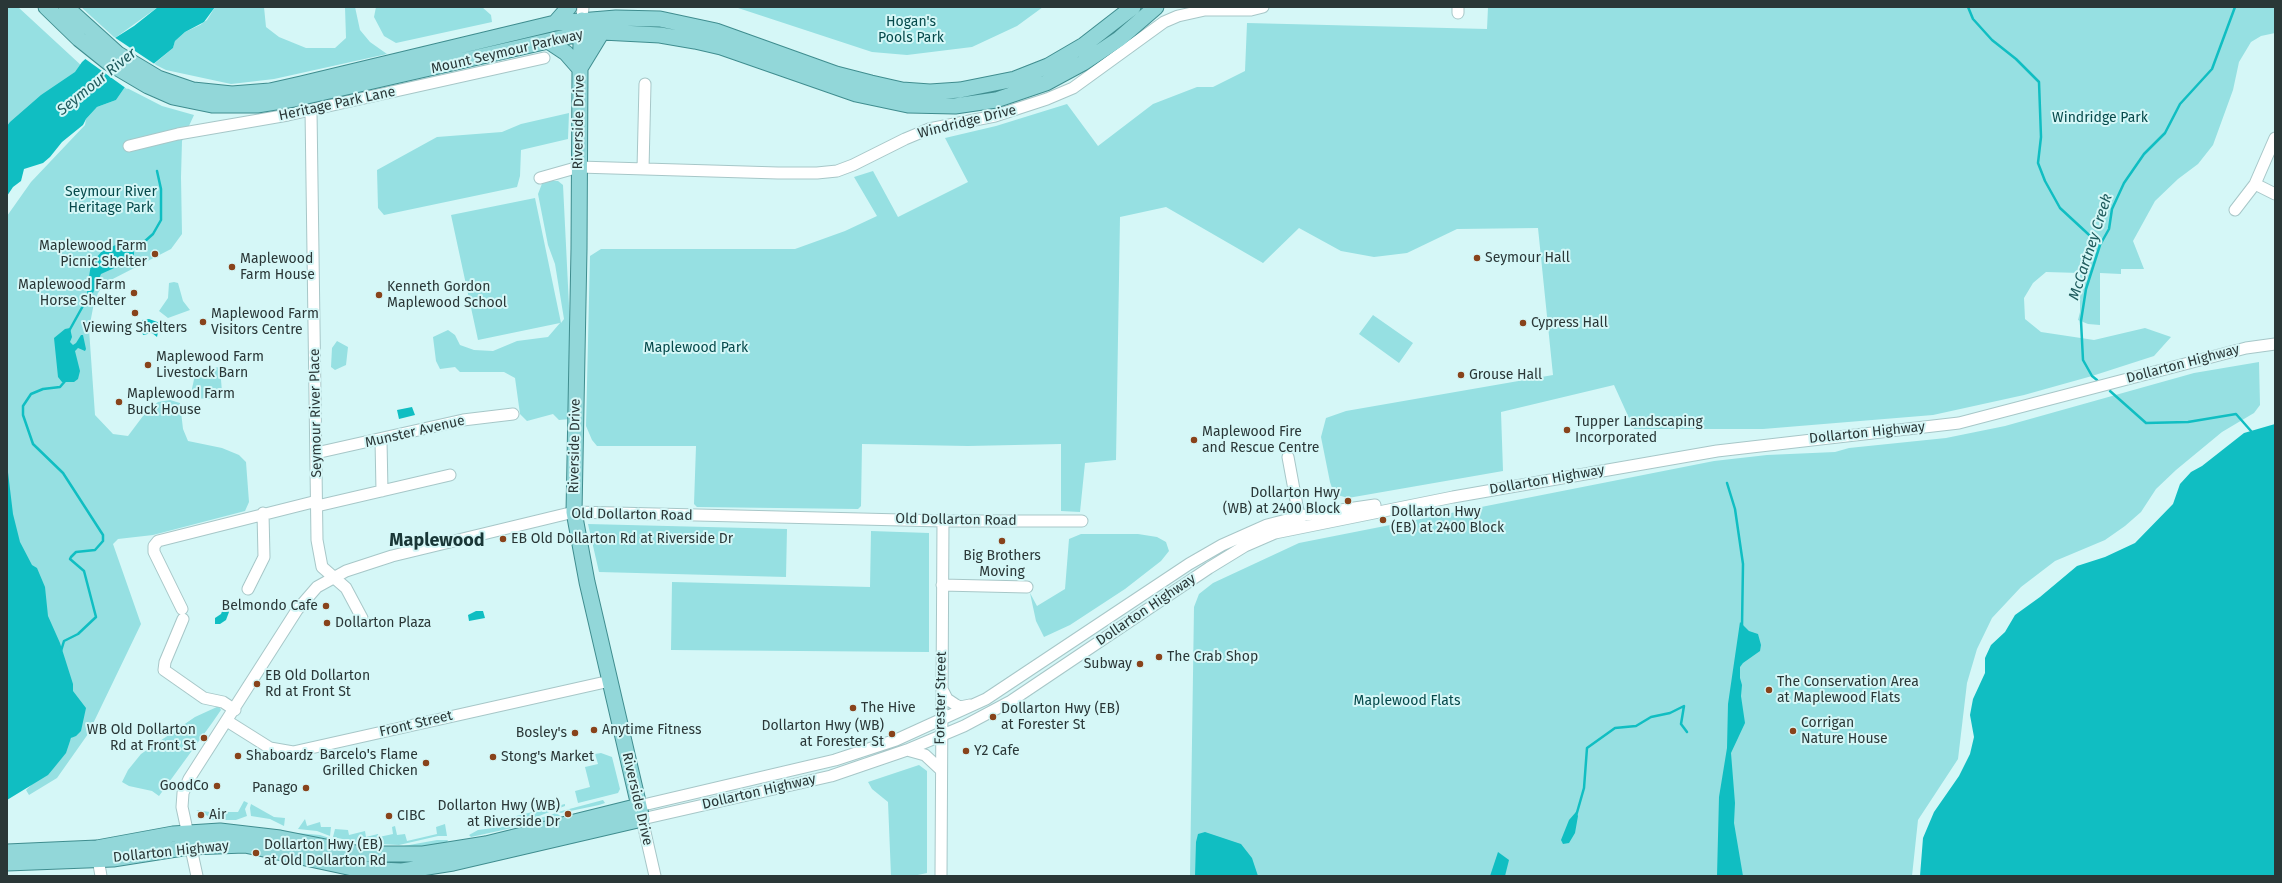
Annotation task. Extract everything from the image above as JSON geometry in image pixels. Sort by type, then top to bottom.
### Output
[{"type":"main road","name":"Mount Seymour Parkway","points":[[46,7],[84,34],[118,54],[153,82],[191,102],[212,106],[257,105],[294,99],[548,41],[582,20]]},
{"type":"main road","name":"Mount Seymour Parkway","points":[[66,7],[84,34]]},
{"type":"main road","points":[[555,23],[569,7]]},
{"type":"main road","points":[[604,7],[616,18]]},
{"type":"main road","name":"Mount Seymour Parkway","points":[[153,82],[212,93],[249,93],[270,91],[555,23],[616,18],[660,19],[686,23],[741,38],[843,76],[902,90],[930,92],[960,90],[996,84],[1048,66],[1084,45],[1134,7]]},
{"type":"main road","name":"Mount Seymour Parkway","points":[[582,20],[602,32],[660,35],[721,47],[863,96],[908,105],[955,106],[996,100],[1046,83],[1083,63],[1119,39],[1156,7]]},
{"type":"main road","name":"Riverside Drive","points":[[582,20],[580,68],[574,512],[640,813]]},
{"type":"main road","points":[[548,41],[566,53],[580,68],[602,32]]},
{"type":"main road","name":"Dollarton Highway","points":[[7,852],[98,854],[186,832],[220,831],[247,833],[360,854],[424,854],[486,844],[640,813]]},
{"type":"main road","name":"Dollarton Highway","points":[[7,863],[189,847],[245,845],[357,869],[402,871],[453,862],[640,813]]},
{"type":"street","name":"Windridge Drive","points":[[540,178],[579,167],[778,173],[817,173],[836,171],[853,165],[905,139],[929,129],[1002,114],[1047,99],[1073,88],[1154,30],[1178,16],[1205,10],[1251,10],[1263,7]]},
{"type":"street","name":"Heritage Park Lane","points":[[129,146],[178,134],[311,110],[544,58]]},
{"type":"street","points":[[643,169],[645,84]]},
{"type":"street","name":"Seymour River Place","points":[[311,110],[318,558],[323,569],[335,577],[346,588],[362,618]]},
{"type":"street","points":[[2235,210],[2255,184],[2275,138]]},
{"type":"street","points":[[2255,184],[2275,194]]},
{"type":"street","name":"Dollarton Highway","points":[[640,813],[831,776],[907,750],[964,726],[1011,701],[1209,568],[1245,546],[1300,522],[1333,510],[1453,497],[1717,451],[1959,423],[2246,348],[2275,344]]},
{"type":"street","name":"Munster Avenue","points":[[316,453],[381,440],[463,420],[513,414]]},
{"type":"street","points":[[381,440],[382,491]]},
{"type":"street","points":[[1288,457],[1300,522]]},
{"type":"street","points":[[235,710],[224,702],[204,698],[164,670],[165,662],[182,614],[154,552],[154,546],[158,540],[263,513],[382,491],[450,475]]},
{"type":"street","name":"Old Dollarton Road","points":[[196,876],[182,807],[183,793],[189,779],[235,710],[297,610],[317,587],[335,577],[372,561],[574,512],[943,521],[1082,521]]},
{"type":"street","points":[[248,588],[264,557],[263,513]]},
{"type":"street","name":"Forester Street","points":[[941,876],[940,769],[943,521]]},
{"type":"street","name":"Dollarton Highway","points":[[640,813],[835,760],[896,740],[941,721],[978,703],[1060,652],[1189,564],[1215,548],[1267,525],[1300,522]]},
{"type":"street","points":[[942,585],[1027,587]]},
{"type":"street","name":"Front Street","points":[[227,720],[270,748],[293,752],[610,681]]},
{"type":"street","points":[[941,688],[947,699],[960,707],[978,703]]},
{"type":"street","points":[[907,750],[925,755],[940,769]]},
{"type":"street","name":"Riverside Drive","points":[[640,813],[655,876]]},
{"type":"street","points":[[98,854],[101,876]]},
{"type":"green space","points":[[7,7],[18,7],[83,67],[7,132]]},
{"type":"green space","points":[[81,7],[158,7],[115,38]]},
{"type":"green space","points":[[215,7],[264,7],[266,27],[279,37],[306,48],[335,48],[346,38],[345,7],[355,7],[360,30],[370,42],[387,54],[274,79],[231,84],[166,70],[154,64],[173,48],[175,41],[185,32],[207,20]]},
{"type":"green space","points":[[376,7],[482,7],[491,15],[492,22],[396,43],[384,36],[374,17]]},
{"type":"green space","name":"Hogan's Pools Park","points":[[735,7],[1043,7],[1017,26],[972,47],[907,55],[872,52]]},
{"type":"green space","points":[[1488,7],[2275,7],[2275,33],[2261,36],[2251,42],[2239,62],[2233,90],[2213,145],[2198,164],[2178,179],[2155,201],[2133,241],[2144,269],[2121,269],[2121,274],[2100,273],[2100,325],[2088,324],[2078,320],[2080,312],[2080,273],[2046,272],[2033,283],[2024,298],[2025,319],[2041,332],[2094,340],[2145,328],[2171,337],[2154,356],[2092,376],[2024,395],[1933,415],[1763,429],[1634,429],[1614,385],[1501,412],[1503,471],[1348,498],[1334,494],[1330,482],[1321,437],[1326,418],[1346,411],[1553,375],[1538,228],[1457,229],[1407,253],[1374,257],[1341,251],[1299,228],[1263,263],[1166,207],[1120,217],[1116,460],[1085,463],[1080,512],[1061,511],[1061,444],[968,446],[862,444],[861,506],[858,509],[697,507],[694,504],[696,446],[597,446],[592,440],[586,426],[590,256],[601,249],[795,249],[845,231],[877,216],[854,177],[873,171],[898,217],[968,182],[945,138],[996,126],[1067,104],[1098,146],[1153,104],[1197,87],[1213,87],[1245,71],[1247,23],[1487,29]]},
{"type":"green space","name":"Seymour River Heritage Park","points":[[125,87],[162,106],[194,115],[182,141],[182,234],[171,249],[105,283],[98,293],[93,308],[89,329],[95,415],[113,434],[128,436],[146,412],[158,402],[170,400],[180,403],[183,429],[188,441],[222,448],[239,455],[246,462],[249,502],[245,511],[153,535],[118,539],[113,544],[141,624],[88,734],[57,778],[29,795],[26,790],[53,764],[75,733],[7,499],[7,216],[31,182],[85,125],[86,119],[97,107],[116,100]]},
{"type":"green space","points":[[569,113],[568,139],[521,150],[520,176],[517,187],[384,215],[378,208],[377,170],[437,137],[502,132],[521,124]]},
{"type":"green space","points":[[543,181],[558,181],[563,185],[571,346],[570,419],[559,420],[553,414],[527,421],[520,414],[515,378],[504,372],[460,372],[455,367],[440,369],[436,361],[433,337],[448,330],[455,335],[460,345],[474,350],[493,351],[517,341],[548,337],[560,323],[478,340],[451,215],[535,198],[561,323],[564,319],[555,264],[548,245],[538,194]]},
{"type":"green space","points":[[169,283],[178,283],[183,301],[190,310],[168,318],[159,311],[168,298]]},
{"type":"green space","points":[[1373,315],[1413,343],[1399,363],[1359,334]]},
{"type":"green space","points":[[337,341],[348,347],[346,365],[335,370],[331,367],[332,348]]},
{"type":"green space","name":"Maplewood Flats","points":[[2259,362],[2260,405],[2254,413],[2222,432],[2176,470],[2156,489],[2141,512],[2125,526],[2105,540],[2055,561],[2021,587],[1992,618],[1977,649],[1967,683],[1958,759],[1918,820],[1912,876],[1190,876],[1194,607],[1199,594],[1213,583],[1299,543],[1714,461],[1767,455],[1835,452],[1849,448],[1946,438],[2005,426],[2194,373]]},
{"type":"green space","points":[[220,367],[222,392],[214,399],[190,398],[196,370]]},
{"type":"green space","points":[[588,524],[787,529],[786,577],[599,572]]},
{"type":"green space","points":[[871,531],[929,533],[929,652],[671,650],[672,582],[870,587]]},
{"type":"green space","points":[[1081,534],[1138,534],[1157,537],[1166,542],[1169,551],[1161,561],[1125,589],[1070,625],[1044,637],[1036,621],[1030,593],[1037,606],[1065,589],[1069,539]]},
{"type":"green space","points":[[219,706],[221,710],[159,796],[152,791],[129,786],[122,782],[128,770],[141,754],[195,717]]},
{"type":"green space","points":[[601,753],[612,757],[620,789],[618,793],[578,803],[575,791],[590,787],[585,767],[598,764],[595,754]]},
{"type":"green space","points":[[919,765],[927,771],[927,873],[913,876],[891,876],[888,802],[872,789],[868,782]]},
{"type":"green space","points":[[603,800],[605,803],[599,805],[561,813],[558,812]]},
{"type":"green space","points":[[244,801],[248,803],[245,809],[247,816],[236,820],[209,820],[208,816],[196,810],[210,812],[238,812]]},
{"type":"green space","points":[[251,804],[274,817],[285,818],[284,826],[270,819],[251,816]]},
{"type":"green space","points":[[565,804],[565,806],[539,816],[504,824],[503,821],[509,820],[508,818]]},
{"type":"green space","points":[[556,813],[562,817],[471,837],[469,835],[478,830],[522,824]]},
{"type":"green space","points":[[305,819],[307,826],[320,822],[321,827],[331,827],[330,836],[317,831],[298,829]]},
{"type":"green space","points":[[445,824],[447,836],[438,836],[399,845],[361,843],[333,837],[335,829],[348,830],[349,835],[365,831],[366,837],[378,834],[379,837],[393,834],[392,827],[395,826],[397,835],[405,834],[407,841],[437,834],[436,827]]},
{"type":"green space","points":[[297,833],[320,835],[352,845],[387,849],[437,840],[448,840],[447,842],[428,847],[387,850],[340,845]]},
{"type":"water","name":"Seymour River","points":[[158,7],[215,7],[204,22],[185,32],[175,41],[173,48],[125,87],[116,100],[97,107],[86,119],[83,125],[62,142],[43,163],[24,169],[21,181],[13,187],[7,196],[7,126],[10,122],[41,95],[75,72],[82,62],[93,52],[134,26]]},
{"type":"water","points":[[126,241],[134,245],[134,255],[123,264],[101,274],[88,305],[87,290],[91,264],[103,250]]},
{"type":"water","points":[[149,319],[160,323],[157,337],[152,333],[143,335],[142,331],[145,326],[142,320]]},
{"type":"water","points":[[70,328],[72,337],[70,342],[73,345],[81,335],[83,335],[86,349],[85,351],[78,348],[75,351],[80,371],[78,379],[74,382],[62,382],[58,377],[54,338],[65,329]]},
{"type":"water","points":[[412,407],[415,415],[399,419],[397,410]]},
{"type":"water","points":[[2275,424],[2275,876],[1920,876],[1923,838],[1934,812],[1959,776],[1970,754],[1974,737],[1970,715],[1973,699],[1985,673],[1985,658],[1991,645],[2005,632],[2015,615],[2040,597],[2077,566],[2105,557],[2135,543],[2173,504],[2180,484],[2191,472],[2202,466],[2244,433]]},
{"type":"water","points":[[7,464],[13,514],[20,542],[32,565],[37,568],[45,587],[48,616],[60,643],[73,684],[73,691],[86,708],[81,731],[76,736],[71,738],[66,753],[48,775],[7,800]]},
{"type":"water","points":[[227,608],[229,612],[226,620],[220,624],[215,624],[215,618],[221,614],[223,609]]},
{"type":"water","points":[[476,611],[483,611],[485,618],[469,621],[468,615]]},
{"type":"water","points":[[1740,622],[1749,631],[1758,634],[1761,645],[1760,651],[1743,663],[1740,667],[1740,678],[1742,685],[1741,696],[1745,723],[1731,753],[1735,803],[1734,823],[1743,876],[1717,876],[1719,797],[1727,748],[1728,704]]},
{"type":"water","points":[[1576,812],[1578,816],[1575,833],[1569,843],[1563,844],[1561,840],[1569,820]]},
{"type":"water","points":[[1205,832],[1241,844],[1252,858],[1258,876],[1195,876],[1196,842],[1198,834]]},
{"type":"water","points":[[1498,852],[1509,860],[1505,876],[1490,876]]},
{"type":"pier","points":[[114,37],[156,65],[127,89],[84,58]]},
{"type":"waterway","points":[[1968,7],[1973,19],[1992,40],[2016,59],[2039,82],[2041,137],[2038,163],[2045,181],[2060,208],[2100,245]]},
{"type":"waterway","name":"McCartney Creek","points":[[2097,380],[2092,376],[2083,360],[2081,321],[2086,289],[2100,245],[2109,229],[2112,209],[2124,183],[2144,154],[2165,133],[2180,104],[2212,69],[2235,7]]},
{"type":"waterway","points":[[131,246],[144,242],[153,234],[161,220],[161,189],[157,171]]},
{"type":"waterway","points":[[69,331],[89,295]]},
{"type":"waterway","points":[[61,651],[64,641],[78,634],[96,617],[84,571],[70,559],[76,552],[95,550],[103,541],[103,535],[63,473],[33,444],[23,415],[23,406],[31,394],[43,389],[60,387],[66,380]]},
{"type":"waterway","name":"McCartney Creek","points":[[2110,391],[2146,423],[2188,422],[2236,414],[2251,431]]},
{"type":"waterway","points":[[1727,483],[1735,509],[1743,564],[1742,626]]},
{"type":"waterway","points":[[1576,816],[1584,788],[1587,748],[1615,728],[1636,726],[1651,717],[1670,713],[1684,706],[1681,724],[1687,732]]},
{"type":"place","name":"Maplewood Farm Picnic Shelter","points":[[155,254]]},
{"type":"place","name":"Seymour Hall","points":[[1477,258]]},
{"type":"place","name":"Maplewood Farm House","points":[[232,267]]},
{"type":"place","name":"Maplewood Farm Horse Shelter","points":[[134,293]]},
{"type":"place","name":"Kenneth Gordon Maplewood School","points":[[379,295]]},
{"type":"place","name":"Viewing Shelters","points":[[135,313]]},
{"type":"place","name":"Maplewood Farm Visitors Centre","points":[[203,322]]},
{"type":"place","name":"Cypress Hall","points":[[1523,323]]},
{"type":"place","name":"Maplewood Farm Livestock Barn","points":[[148,365]]},
{"type":"place","name":"Grouse Hall","points":[[1461,375]]},
{"type":"place","name":"Maplewood Farm Buck House","points":[[119,402]]},
{"type":"place","name":"Tupper Landscaping Incorporated","points":[[1567,430]]},
{"type":"place","name":"Maplewood Fire and Rescue Centre","points":[[1194,440]]},
{"type":"place","name":"Dollarton Hwy (WB) at 2400 Block","points":[[1348,501]]},
{"type":"place","name":"Dollarton Hwy (EB) at 2400 Block","points":[[1383,520]]},
{"type":"place","name":"EB Old Dollarton Rd at Riverside Dr","points":[[503,539]]},
{"type":"place","name":"Big Brothers Moving","points":[[1002,541]]},
{"type":"place","name":"Belmondo Cafe","points":[[326,606]]},
{"type":"place","name":"Dollarton Plaza","points":[[327,623]]},
{"type":"place","name":"The Crab Shop","points":[[1159,657]]},
{"type":"place","name":"Subway","points":[[1140,664]]},
{"type":"place","name":"EB Old Dollarton Rd at Front St","points":[[257,684]]},
{"type":"place","name":"The Conservation Area at Maplewood Flats","points":[[1769,690]]},
{"type":"place","name":"The Hive","points":[[853,708]]},
{"type":"place","name":"Dollarton Hwy (EB) at Forester St","points":[[993,717]]},
{"type":"place","name":"Anytime Fitness","points":[[594,730]]},
{"type":"place","name":"Corrigan Nature House","points":[[1793,731]]},
{"type":"place","name":"Bosley's","points":[[575,733]]},
{"type":"place","name":"Dollarton Hwy (WB) at Forester St","points":[[892,734]]},
{"type":"place","name":"WB Old Dollarton Rd at Front St","points":[[204,738]]},
{"type":"place","name":"Y2 Cafe","points":[[966,751]]},
{"type":"place","name":"Shaboardz","points":[[238,756]]},
{"type":"place","name":"Stong's Market","points":[[493,757]]},
{"type":"place","name":"Barcelo's Flame Grilled Chicken","points":[[426,763]]},
{"type":"place","name":"GoodCo","points":[[217,786]]},
{"type":"place","name":"Panago","points":[[306,788]]},
{"type":"place","name":"Dollarton Hwy (WB) at Riverside Dr","points":[[568,814]]},
{"type":"place","name":"Air","points":[[201,815]]},
{"type":"place","name":"CIBC","points":[[389,816]]},
{"type":"place","name":"Dollarton Hwy (EB) at Old Dollarton Rd","points":[[256,853]]},
{"type":"district","name":"Maplewood","points":[[437,541]]},
{"type":"park label","name":"Windridge Park","points":[[2100,118]]},
{"type":"park label","name":"Maplewood Park","points":[[696,348]]}]
